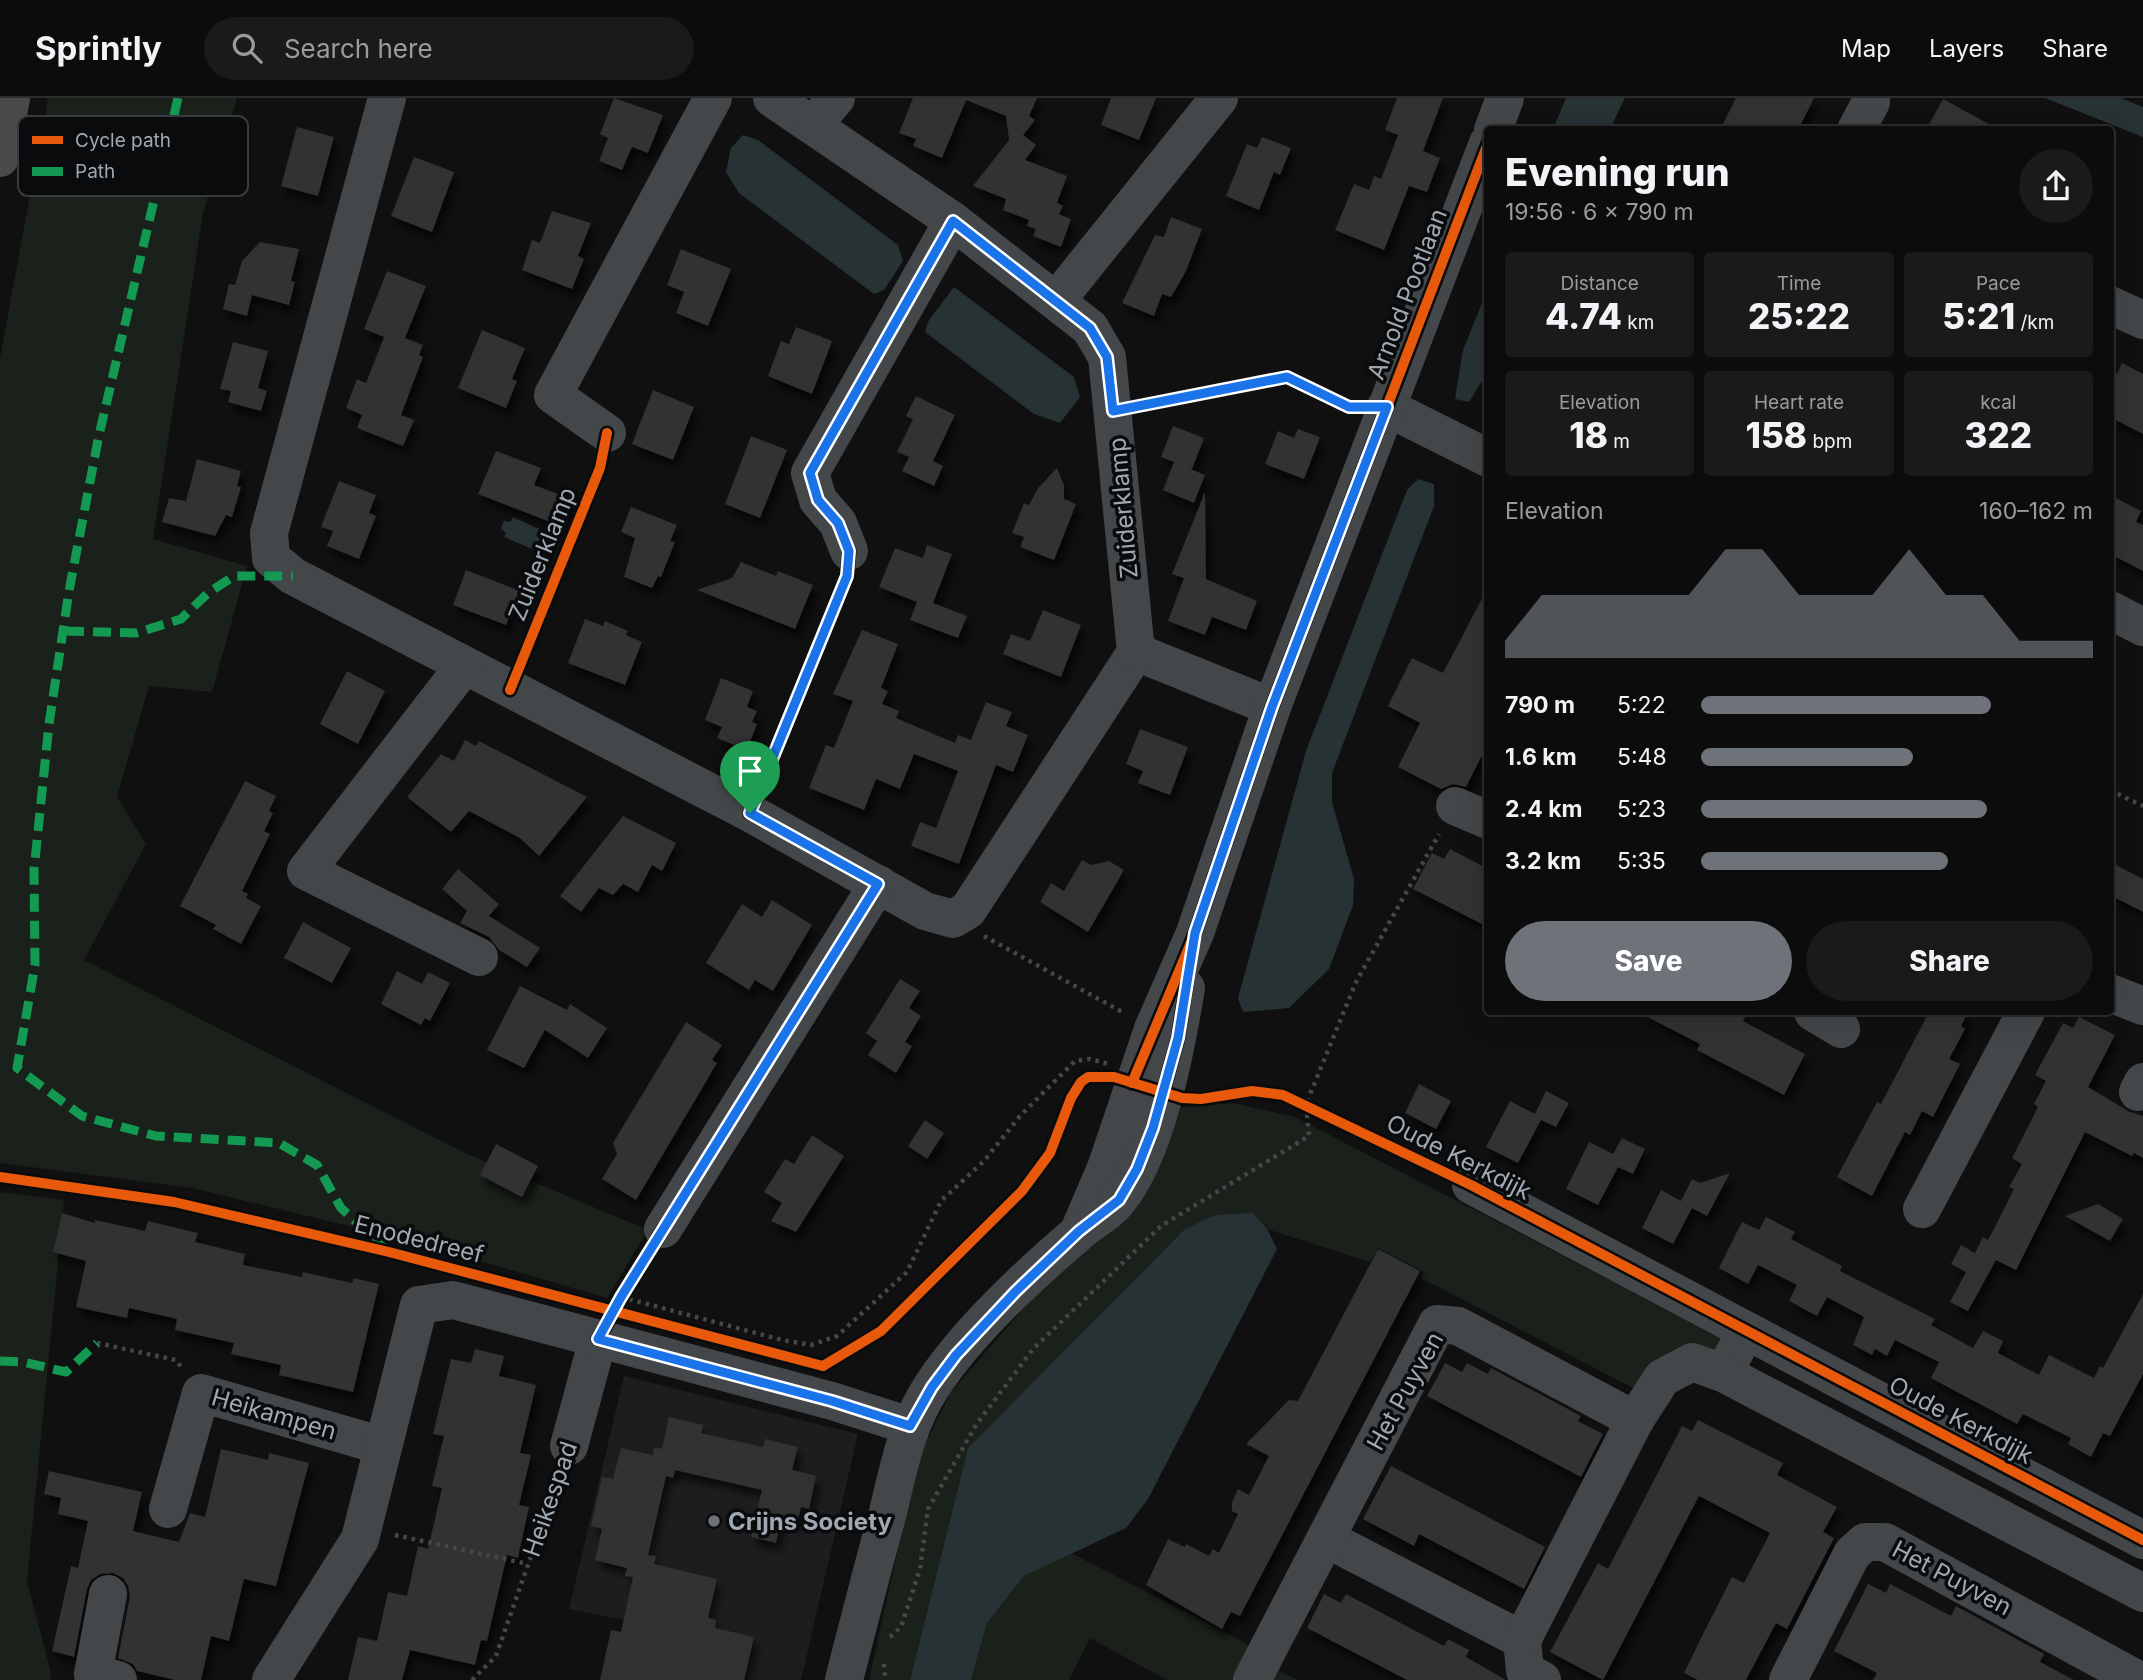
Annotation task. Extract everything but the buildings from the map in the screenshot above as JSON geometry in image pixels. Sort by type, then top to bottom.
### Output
[{"type":"highway","points":[[0,158],[11,98]]},
{"type":"street","points":[[387,98],[269,533],[271,558],[293,576],[750,813],[925,911],[953,919],[968,910],[1136,652],[1272,707]]},
{"type":"street","name":"Zuiderklamp","points":[[772,98],[825,111],[953,221],[1090,328],[1107,357],[1136,652]]},
{"type":"street","points":[[1056,301],[1219,98]]},
{"type":"street","points":[[1494,126],[1505,98]]},
{"type":"street","points":[[607,433],[553,395],[701,103]]},
{"type":"street","name":"Arnold Pootlaan","points":[[844,1680],[910,1426],[932,1387],[956,1355],[1016,1291],[1079,1231],[1119,1200],[1153,1128],[1144,1082],[1178,1038],[1195,933],[1272,707],[1484,153]]},
{"type":"street","points":[[849,551],[838,523],[818,500],[810,473],[953,221]]},
{"type":"street","points":[[2114,307],[2143,320]]},
{"type":"street","points":[[1387,407],[1484,456]]},
{"type":"street","points":[[2114,612],[2143,628]]},
{"type":"street","points":[[464,666],[306,872],[479,957]]},
{"type":"street","points":[[663,1229],[878,884]]},
{"type":"street","points":[[2114,995],[2143,1006]]},
{"type":"street","points":[[1922,1209],[2024,1015]]},
{"type":"street","name":"Oude Kerkdijk","points":[[1471,1185],[2143,1540]]},
{"type":"street","points":[[271,1680],[360,1539],[419,1305],[453,1300],[606,1324],[910,1426]]},
{"type":"street","name":"Heikespad","points":[[569,1446],[606,1324]]},
{"type":"street","name":"Het Puyven","points":[[1252,1680],[1437,1324],[1458,1326],[1635,1420]]},
{"type":"street","points":[[1723,1373],[1747,1331]]},
{"type":"street","points":[[1542,1680],[1525,1671],[1522,1640],[1635,1420],[1662,1378],[1692,1362],[1723,1373],[2138,1578]]},
{"type":"street","name":"Heikampen","points":[[168,1509],[201,1393],[383,1446]]},
{"type":"street","points":[[1327,1539],[1522,1640]]},
{"type":"street","name":"Het Puyven","points":[[1788,1680],[1852,1554],[1865,1542],[1885,1542],[2138,1680]]},
{"type":"street","points":[[108,1594],[93,1674],[118,1680]]},
{"type":"path","points":[[1113,411],[1287,377],[1349,407],[1387,407]]},
{"type":"path","points":[[2114,792],[2143,806]]},
{"type":"path","points":[[883,1643],[901,1627],[905,1616],[920,1569],[928,1509],[976,1425],[1033,1349],[1161,1226],[1309,1136],[1306,1104],[1356,982],[1471,813]]},
{"type":"path","points":[[953,919],[1136,1020]]},
{"type":"path","points":[[621,1297],[782,1340],[811,1345],[837,1336],[907,1272],[940,1201],[984,1161],[1020,1116],[1075,1061],[1090,1059],[1144,1082]]},
{"type":"path","points":[[1295,1100],[1318,1110]]},
{"type":"path","points":[[606,1324],[628,1286]]},
{"type":"path","points":[[97,1343],[176,1360],[201,1393]]},
{"type":"path","points":[[363,1528],[528,1564]]},
{"type":"path","points":[[884,1656],[885,1680]]},
{"type":"shaded area","points":[[48,98],[237,98],[232,116],[45,116]]},
{"type":"shaded area","points":[[1566,98],[1625,98],[1611,126],[1554,126]]},
{"type":"shaded area","points":[[2045,98],[2121,98],[2143,107],[2143,137]]},
{"type":"shaded area","points":[[743,135],[758,140],[898,245],[903,261],[884,290],[874,294],[739,193],[726,172],[731,148]]},
{"type":"shaded area","points":[[30,196],[208,196],[203,213],[153,539],[247,566],[212,692],[149,686],[117,797],[146,844],[84,960],[463,1152],[648,1230],[607,1298],[418,1243],[192,1188],[0,1163],[0,358]]},
{"type":"shaded area","points":[[954,287],[1074,377],[1080,397],[1060,423],[1034,414],[925,332],[929,320]]},
{"type":"shaded area","points":[[1484,298],[1484,378],[1469,402],[1455,399],[1463,350]]},
{"type":"shaded area","points":[[1418,479],[1434,484],[1434,506],[1332,773],[1332,802],[1354,879],[1353,905],[1329,969],[1289,1008],[1243,1012],[1238,998],[1306,751],[1407,490]]},
{"type":"shaded area","points":[[513,517],[550,534],[541,553],[504,537],[506,533],[501,528],[504,521],[510,522]]},
{"type":"shaded area","points":[[1233,1103],[1295,1117],[1729,1342],[1716,1366],[1678,1351],[1633,1388],[1421,1278],[1424,1272],[1378,1248],[1370,1262],[1267,1229],[1253,1213],[968,1448],[910,1680],[869,1680],[918,1458],[951,1392],[1064,1262],[1169,1104],[1182,1107]]},
{"type":"shaded area","points":[[0,1192],[64,1200],[27,1581],[51,1673],[50,1680],[0,1680]]},
{"type":"shaded area","points":[[1253,1213],[1267,1229],[1277,1249],[1148,1499],[1126,1528],[1024,1576],[987,1623],[971,1680],[910,1680],[968,1448],[1185,1229],[1215,1215]]},
{"type":"shaded area","name":"Crijns Society","points":[[624,1376],[858,1434],[801,1680],[710,1680],[641,1623],[569,1609]]},
{"type":"shaded area","points":[[1071,1553],[1244,1642],[1281,1672],[1298,1680],[1167,1680],[1090,1638],[1069,1680],[971,1680],[987,1623],[1024,1576]]},
{"type":"marked path","points":[[174,116],[178,98]]},
{"type":"marked path","points":[[155,196],[99,435],[69,591],[49,724],[34,870],[35,965],[17,1068],[82,1116],[156,1136],[279,1143],[317,1165],[341,1208],[384,1247]]},
{"type":"marked path","points":[[66,631],[136,633],[181,619],[208,593],[234,576],[293,576]]},
{"type":"marked path","points":[[0,1361],[23,1362],[66,1372],[97,1343]]},
{"type":"cycle path","points":[[1132,1083],[1195,933],[1272,707],[1484,153]]},
{"type":"cycle path","points":[[510,690],[600,468],[607,433]]},
{"type":"cycle path","points":[[750,813],[847,576],[849,551]]},
{"type":"cycle path","points":[[1163,1093],[1178,1038],[1190,961]]},
{"type":"cycle path","points":[[823,1366],[881,1331],[1022,1191],[1050,1153],[1071,1098],[1081,1082],[1088,1077],[1114,1077],[1182,1098],[1201,1099],[1252,1091],[1283,1095],[1471,1185],[2143,1540]]},
{"type":"cycle path","name":"Enodedreef","points":[[0,1177],[174,1202],[389,1252],[823,1366]]},
{"type":"cycle path","points":[[598,1339],[663,1229]]},
{"type":"place","name":"Crijns Society","points":[[714,1521]]},
{"type":"route","points":[[953,221],[1090,328],[1107,357],[1113,411],[1287,377],[1349,407],[1387,407],[1272,707],[1195,933],[1178,1038],[1153,1128],[1137,1169],[1119,1200],[1079,1231],[1016,1291],[956,1355],[932,1387],[910,1426],[832,1401],[598,1339],[621,1297],[878,884],[750,813],[847,576],[849,551],[838,523],[818,500],[810,473],[893,331],[953,221]]}]
